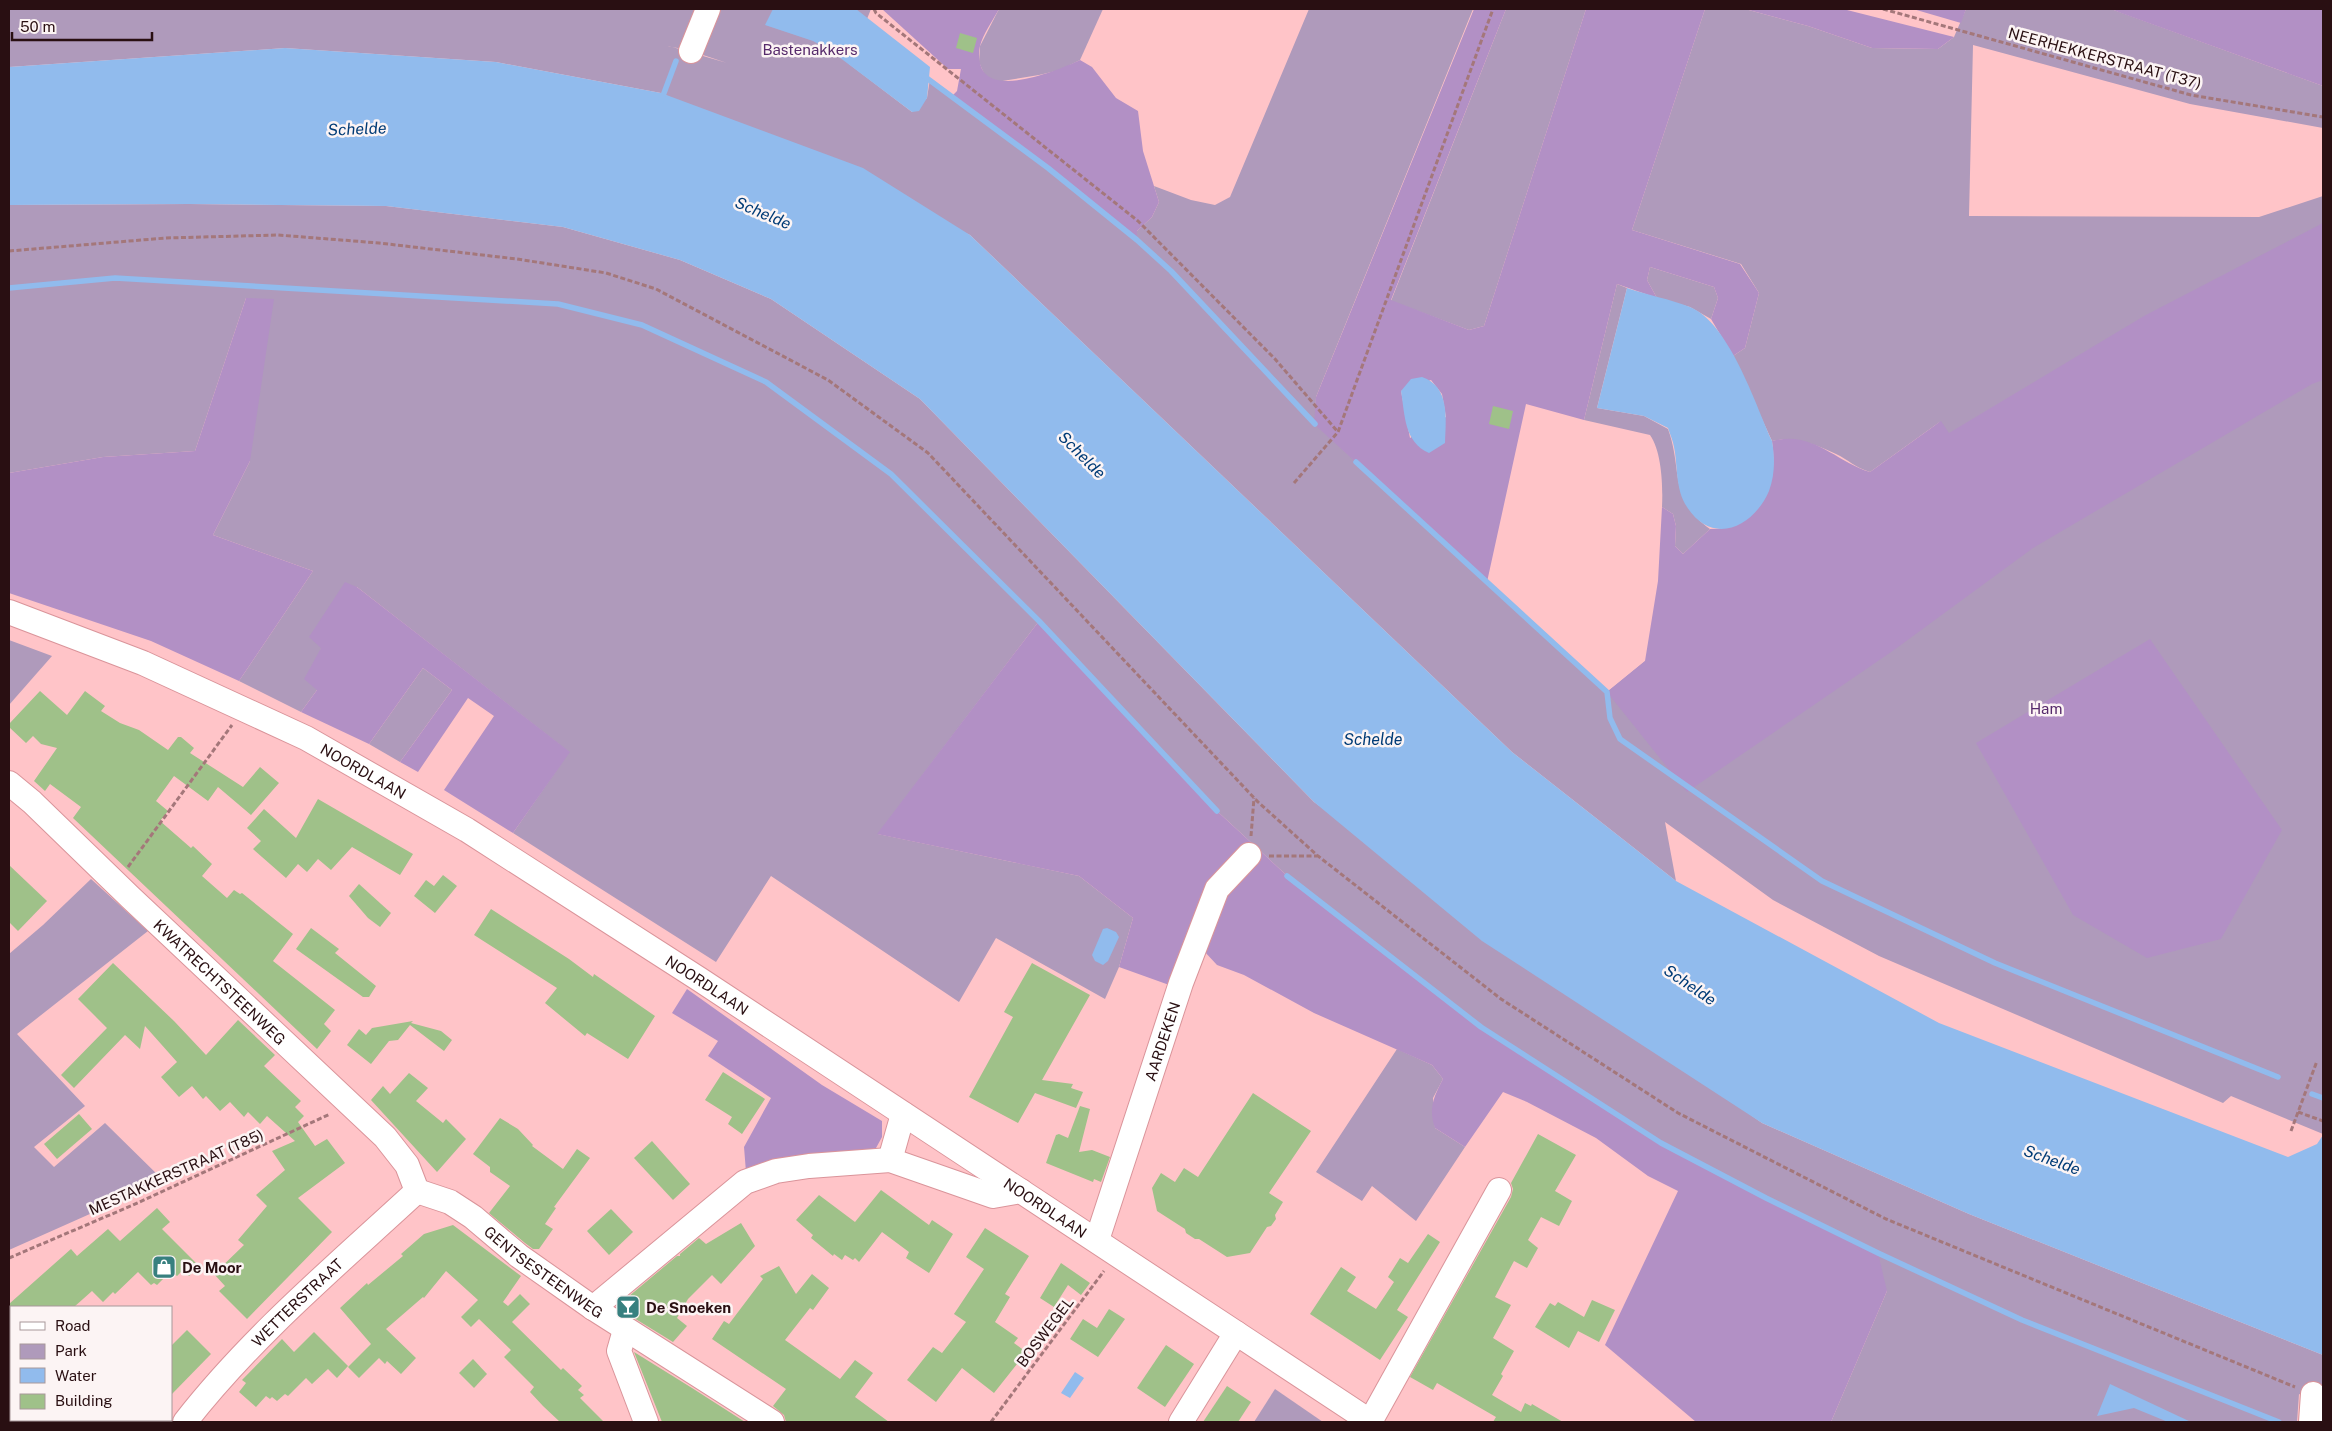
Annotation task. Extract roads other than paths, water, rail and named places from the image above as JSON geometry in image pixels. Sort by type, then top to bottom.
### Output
[{"type":"street","points":[[691,51],[708,9]]},
{"type":"street","name":"NOORDLAAN","points":[[9,612],[143,663],[306,738],[467,830],[1021,1190],[1370,1422]]},
{"type":"street","name":"KWATRECHTSTEENWEG","points":[[9,783],[32,802],[116,884],[385,1137],[408,1165],[417,1191]]},
{"type":"street","name":"AARDEKEN","points":[[1097,1240],[1181,983],[1217,889],[1249,855]]},
{"type":"street","points":[[890,1160],[903,1114]]},
{"type":"street","points":[[593,1308],[744,1182],[776,1171],[801,1167],[890,1160],[993,1196],[1021,1190]]},
{"type":"street","points":[[1370,1422],[1499,1190]]},
{"type":"street","name":"GENTSESTEENWEG","points":[[417,1191],[450,1202],[473,1217],[519,1256],[625,1330],[772,1422]]},
{"type":"street","name":"WETTERSTRAAT","points":[[185,1422],[233,1365],[288,1310],[417,1191]]},
{"type":"street","points":[[625,1330],[619,1351],[646,1422]]},
{"type":"street","points":[[1181,1422],[1236,1333]]},
{"type":"street","points":[[2311,1422],[2312,1394]]},
{"type":"water","points":[[773,9],[856,9],[930,67],[927,98],[919,111],[912,112],[831,51],[813,41],[765,25]]},
{"type":"water","name":"Schelde","points":[[285,48],[496,62],[661,93],[863,168],[970,235],[1512,752],[1676,881],[1939,1023],[2288,1157],[2317,1144],[2323,1135],[2323,1355],[1969,1214],[1762,1123],[1482,941],[1314,802],[920,399],[771,299],[680,260],[563,227],[386,206],[9,205],[9,67]]},
{"type":"water","points":[[1627,288],[1682,304],[1704,316],[1717,329],[1729,346],[1749,386],[1772,441],[1774,460],[1769,491],[1762,504],[1743,523],[1720,529],[1708,526],[1697,519],[1687,507],[1680,493],[1674,447],[1668,428],[1644,416],[1597,408]]},
{"type":"water","points":[[1422,377],[1431,381],[1438,388],[1446,414],[1445,443],[1429,453],[1421,448],[1410,435],[1401,391],[1411,379]]},
{"type":"water","points":[[1107,928],[1116,932],[1119,937],[1108,961],[1103,965],[1095,961],[1092,955],[1103,929]]},
{"type":"water","points":[[1075,1372],[1084,1378],[1070,1398],[1061,1393]]},
{"type":"water","points":[[2110,1384],[2191,1422],[2168,1422],[2134,1408],[2097,1416]]},
{"type":"waterway","points":[[661,101],[676,61]]},
{"type":"waterway","points":[[924,76],[1048,168],[1137,240],[1171,271],[1315,424]]},
{"type":"waterway","points":[[9,288],[115,278],[558,304],[642,325],[766,382],[891,474],[1039,621],[1217,811]]},
{"type":"waterway","points":[[1356,462],[1607,692],[1610,718],[1620,739],[1822,881],[1995,963],[2278,1077]]},
{"type":"waterway","points":[[1287,876],[1481,1027],[1661,1143],[1766,1198],[1878,1253],[2022,1320],[2279,1422]]},
{"type":"waterway","points":[[2312,1094],[2323,1098]]},
{"type":"place","name":"De Moor","points":[[164,1267]]},
{"type":"place","name":"De Snoeken","points":[[628,1307]]},
{"type":"park label","name":"Bastenakkers","points":[[810,49]]},
{"type":"park label","name":"Ham","points":[[2046,708]]}]
